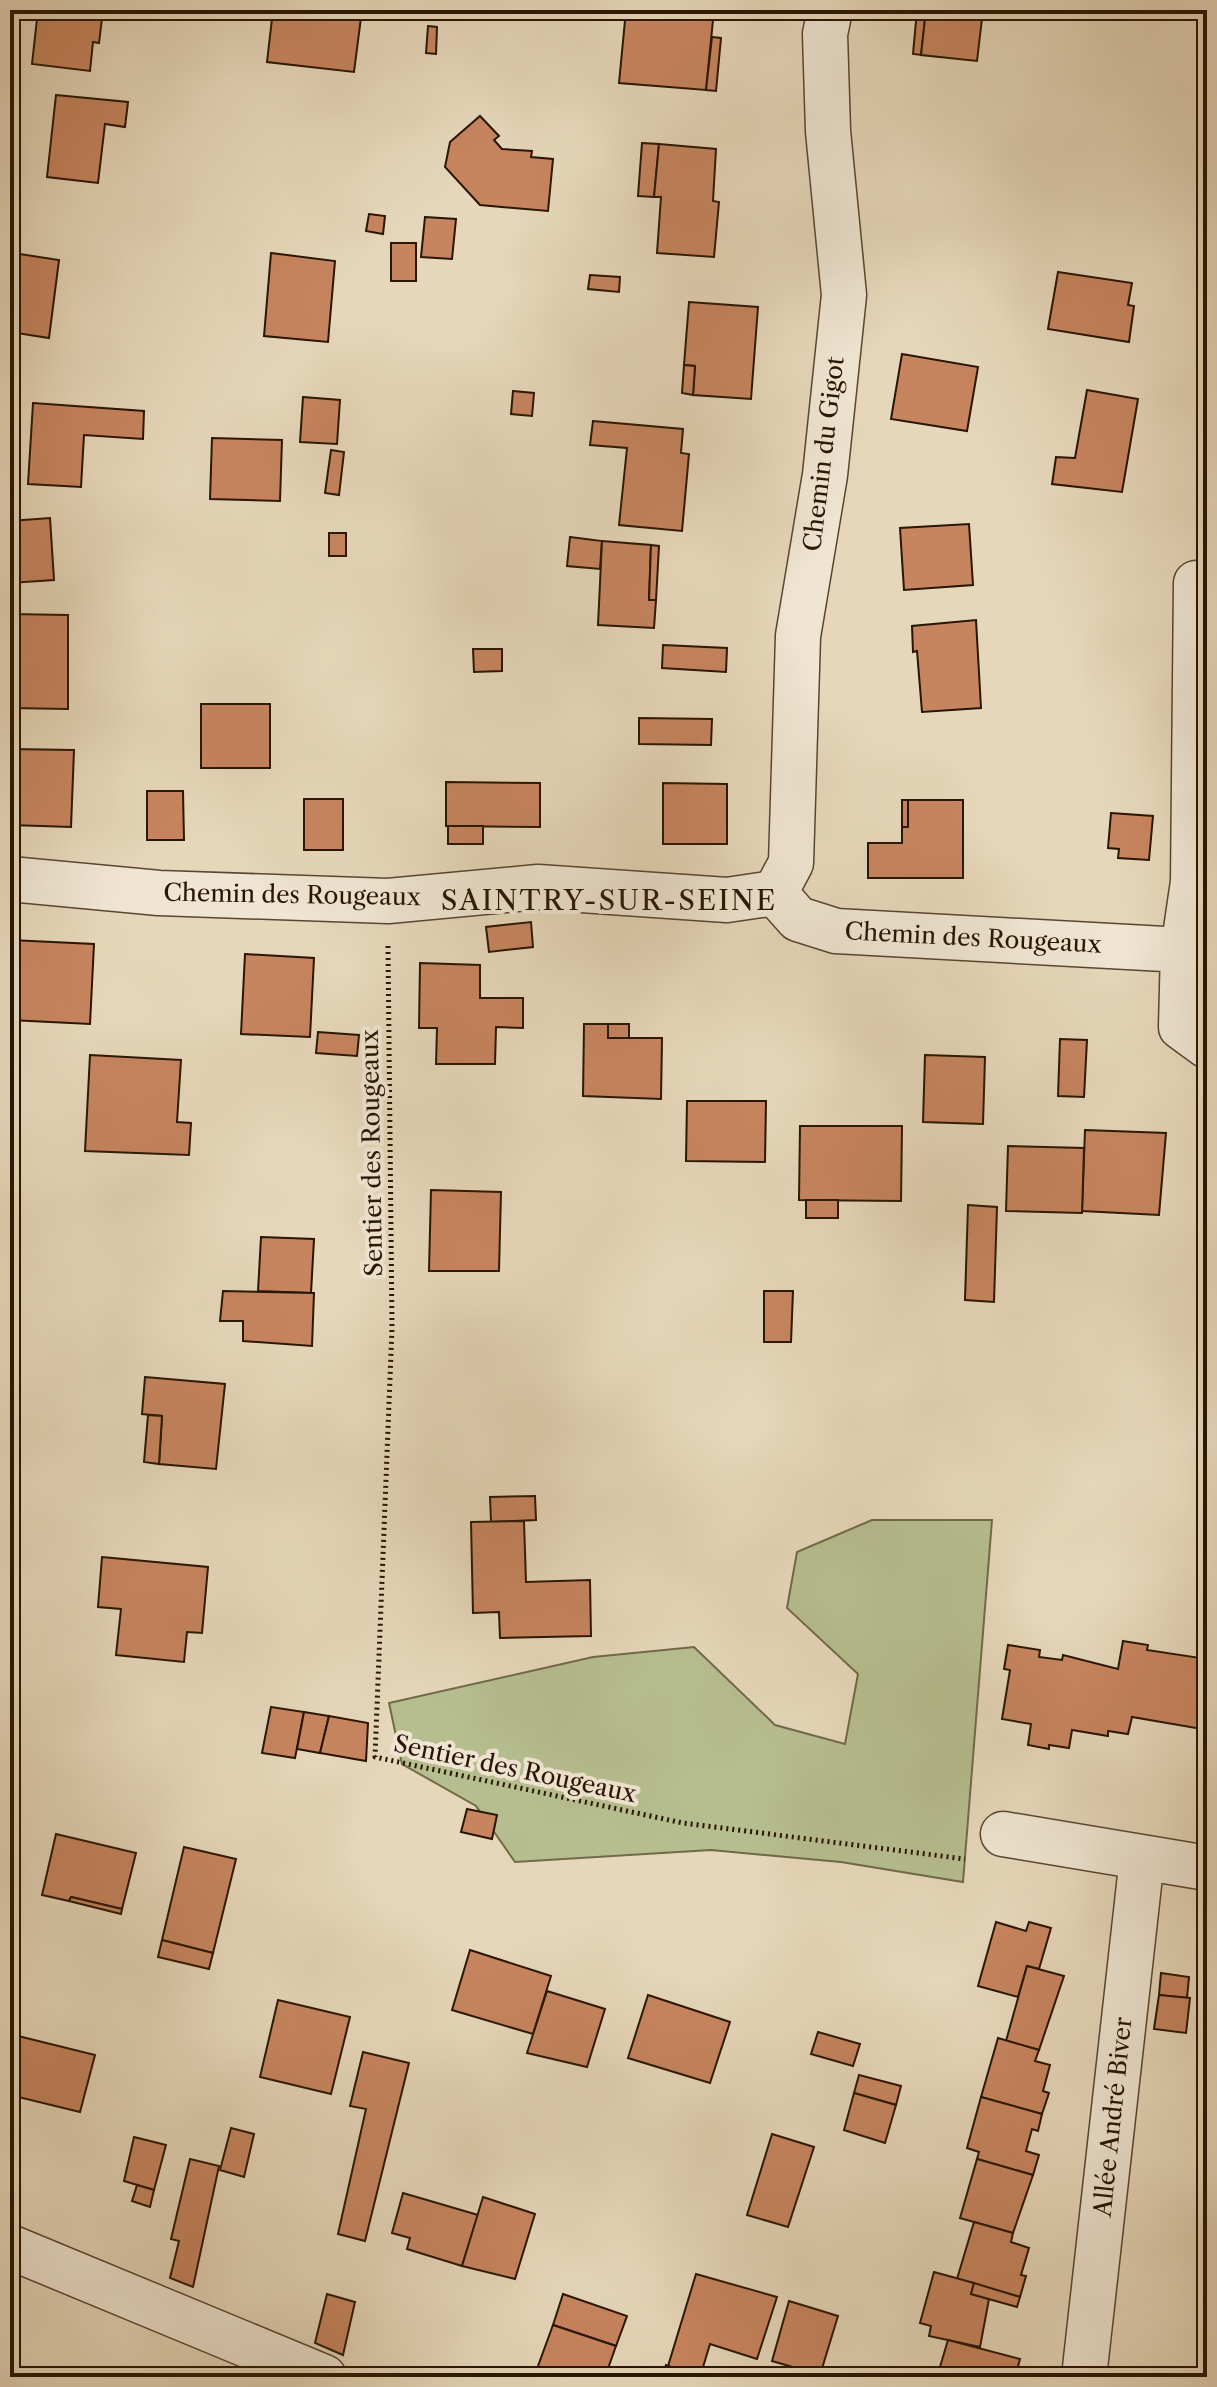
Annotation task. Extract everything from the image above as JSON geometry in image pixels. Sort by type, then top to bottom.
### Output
[{"type":"street","name":"Chemin du Gigot","points":[[775,893],[791,863],[798,636],[825,475],[844,295],[828,131],[825,34],[830,10]]},
{"type":"street","points":[[1196,583],[1193,882],[1183,950],[1181,1027],[1207,1046]]},
{"type":"street","name":"Chemin des Rougeaux","points":[[10,879],[159,893],[388,901],[538,887],[727,900],[775,893],[798,919],[836,931],[1183,950]]},
{"type":"street","points":[[991,1848],[1142,1858],[1207,1868]]},
{"type":"street","name":"Allée André Biver","points":[[1084,2377],[1142,1858]]},
{"type":"street","points":[[10,2247],[324,2377]]},
{"type":"path","name":"Sentier des Rougeaux","points":[[388,901],[392,1328],[375,1757],[683,1823],[991,1848]]},
{"type":"green space","points":[[872,1520],[992,1520],[963,1882],[841,1862],[711,1850],[515,1862],[476,1806],[402,1764],[389,1703],[593,1657],[694,1647],[775,1725],[845,1744],[858,1674],[787,1608],[797,1552]]},
{"type":"building","points":[[38,10],[103,10],[99,43],[93,42],[90,71],[32,64]]},
{"type":"building","points":[[273,10],[362,10],[354,72],[267,62]]},
{"type":"building","points":[[626,10],[714,10],[706,90],[619,83]]},
{"type":"building","points":[[917,10],[926,10],[921,55],[913,54]]},
{"type":"building","points":[[926,10],[983,10],[977,61],[921,55]]},
{"type":"building","points":[[428,26],[437,27],[436,54],[426,53]]},
{"type":"building","points":[[712,37],[721,38],[716,91],[706,90]]},
{"type":"building","points":[[56,95],[128,102],[125,127],[105,124],[98,183],[47,177]]},
{"type":"building","points":[[480,116],[499,136],[494,140],[502,149],[532,151],[531,157],[553,159],[548,211],[480,205],[445,167],[450,142]]},
{"type":"building","points":[[642,143],[659,144],[654,197],[638,196]]},
{"type":"building","points":[[659,144],[716,149],[713,201],[719,202],[714,257],[657,253],[661,197],[654,197]]},
{"type":"building","points":[[369,214],[385,216],[383,234],[366,231]]},
{"type":"building","points":[[425,217],[456,219],[452,259],[421,257]]},
{"type":"building","points":[[391,243],[416,243],[416,281],[391,281]]},
{"type":"building","points":[[13,253],[59,260],[49,338],[10,332]]},
{"type":"building","points":[[271,253],[335,261],[328,342],[264,336]]},
{"type":"building","points":[[1058,272],[1132,283],[1128,305],[1134,306],[1129,342],[1048,329]]},
{"type":"building","points":[[590,275],[620,277],[619,292],[588,289]]},
{"type":"building","points":[[689,302],[758,307],[751,399],[693,395],[695,366],[684,365]]},
{"type":"building","points":[[902,354],[978,367],[967,431],[891,419]]},
{"type":"building","points":[[684,365],[695,366],[693,395],[682,393]]},
{"type":"building","points":[[1087,390],[1138,399],[1122,492],[1052,484],[1056,457],[1075,458]]},
{"type":"building","points":[[513,391],[534,393],[532,416],[511,414]]},
{"type":"building","points":[[303,397],[340,400],[337,444],[300,442]]},
{"type":"building","points":[[33,403],[144,411],[143,439],[84,435],[81,487],[28,484]]},
{"type":"building","points":[[593,421],[683,429],[681,453],[689,454],[682,531],[619,525],[627,448],[590,445]]},
{"type":"building","points":[[212,438],[282,440],[280,501],[210,499]]},
{"type":"building","points":[[331,450],[344,452],[339,495],[325,493]]},
{"type":"building","points":[[50,518],[54,580],[10,583],[10,521]]},
{"type":"building","points":[[969,524],[973,585],[904,590],[900,528]]},
{"type":"building","points":[[329,533],[346,533],[346,556],[329,556]]},
{"type":"building","points":[[570,537],[602,541],[600,569],[567,566]]},
{"type":"building","points":[[602,541],[651,545],[649,600],[656,600],[654,628],[598,625]]},
{"type":"building","points":[[651,545],[659,546],[656,600],[649,600]]},
{"type":"building","points":[[10,614],[68,615],[68,709],[10,708]]},
{"type":"building","points":[[976,620],[981,708],[922,712],[912,626]]},
{"type":"building","points":[[663,645],[727,648],[726,672],[662,668]]},
{"type":"building","points":[[473,649],[502,649],[502,671],[474,672]]},
{"type":"building","points":[[201,704],[270,704],[270,768],[201,768]]},
{"type":"building","points":[[639,718],[712,719],[711,745],[639,744]]},
{"type":"building","points":[[10,749],[74,750],[71,827],[10,825]]},
{"type":"building","points":[[446,782],[540,783],[540,827],[446,826]]},
{"type":"building","points":[[663,783],[727,784],[727,844],[663,844]]},
{"type":"building","points":[[147,791],[183,791],[184,840],[147,840]]},
{"type":"building","points":[[304,799],[343,799],[343,850],[304,850]]},
{"type":"building","points":[[902,800],[908,800],[908,827],[902,827]]},
{"type":"building","points":[[908,800],[963,800],[963,878],[868,878],[868,843],[902,843],[902,827],[908,827]]},
{"type":"building","points":[[1111,813],[1153,816],[1149,860],[1118,858],[1119,849],[1108,848]]},
{"type":"building","points":[[448,826],[483,826],[483,844],[448,844]]},
{"type":"building","points":[[531,922],[533,947],[489,952],[486,927]]},
{"type":"building","points":[[10,940],[94,944],[90,1024],[10,1020]]},
{"type":"building","points":[[245,954],[314,958],[310,1037],[241,1034]]},
{"type":"building","points":[[420,963],[480,965],[480,998],[523,998],[523,1028],[496,1027],[495,1064],[436,1064],[437,1028],[419,1028]]},
{"type":"building","points":[[584,1024],[608,1024],[608,1038],[662,1038],[661,1099],[583,1096]]},
{"type":"building","points":[[608,1024],[629,1024],[629,1038],[608,1038]]},
{"type":"building","points":[[318,1032],[359,1035],[357,1056],[316,1053]]},
{"type":"building","points":[[1060,1039],[1087,1040],[1084,1097],[1058,1096]]},
{"type":"building","points":[[90,1055],[181,1060],[177,1122],[191,1123],[189,1155],[85,1151]]},
{"type":"building","points":[[925,1055],[985,1057],[983,1124],[923,1122]]},
{"type":"building","points":[[687,1101],[766,1101],[765,1162],[686,1161]]},
{"type":"building","points":[[1207,1103],[1207,1136],[1197,1134]]},
{"type":"building","points":[[800,1126],[902,1126],[901,1201],[799,1200]]},
{"type":"building","points":[[1085,1130],[1166,1133],[1159,1215],[1082,1211]]},
{"type":"building","points":[[1008,1146],[1084,1148],[1082,1213],[1006,1211]]},
{"type":"building","points":[[431,1190],[501,1192],[499,1271],[429,1271]]},
{"type":"building","points":[[806,1200],[838,1200],[838,1218],[806,1218]]},
{"type":"building","points":[[968,1205],[997,1207],[994,1302],[965,1300]]},
{"type":"building","points":[[261,1237],[314,1239],[311,1293],[258,1291]]},
{"type":"building","points":[[223,1291],[314,1293],[312,1346],[243,1341],[243,1321],[220,1321]]},
{"type":"building","points":[[764,1291],[793,1291],[791,1342],[764,1342]]},
{"type":"building","points":[[145,1377],[225,1384],[216,1469],[159,1464],[162,1416],[142,1414]]},
{"type":"building","points":[[148,1415],[162,1416],[159,1464],[144,1462]]},
{"type":"building","points":[[535,1496],[536,1520],[491,1522],[490,1497]]},
{"type":"building","points":[[524,1521],[526,1582],[590,1580],[591,1636],[500,1638],[499,1612],[473,1613],[471,1522]]},
{"type":"building","points":[[102,1557],[208,1567],[202,1633],[187,1632],[184,1662],[116,1655],[121,1609],[98,1607]]},
{"type":"building","points":[[1123,1641],[1148,1645],[1147,1650],[1207,1659],[1207,1747],[1199,1746],[1202,1729],[1132,1717],[1128,1734],[1108,1731],[1108,1736],[1072,1730],[1069,1748],[1049,1745],[1049,1749],[1028,1745],[1031,1724],[1002,1719],[1010,1670],[1004,1669],[1008,1645],[1040,1650],[1039,1657],[1062,1660],[1063,1655],[1118,1669]]},
{"type":"building","points":[[271,1707],[304,1712],[295,1758],[262,1753]]},
{"type":"building","points":[[304,1712],[329,1716],[320,1753],[297,1749]]},
{"type":"building","points":[[329,1716],[368,1723],[366,1761],[320,1753]]},
{"type":"building","points":[[467,1809],[497,1815],[492,1839],[461,1832]]},
{"type":"building","points":[[56,1834],[136,1853],[122,1909],[71,1897],[69,1901],[42,1895]]},
{"type":"building","points":[[184,1847],[236,1859],[213,1953],[162,1940]]},
{"type":"building","points":[[71,1897],[122,1909],[121,1914],[69,1901]]},
{"type":"building","points":[[996,1922],[1026,1931],[1029,1922],[1051,1928],[1039,1969],[1027,1966],[1018,1997],[978,1986]]},
{"type":"building","points":[[162,1940],[213,1953],[209,1969],[158,1957]]},
{"type":"building","points":[[470,1950],[551,1976],[533,2034],[452,2010]]},
{"type":"building","points":[[1027,1966],[1064,1976],[1039,2050],[1006,2041]]},
{"type":"building","points":[[1161,1973],[1189,1977],[1187,1998],[1159,1995]]},
{"type":"building","points":[[547,1991],[605,2009],[587,2067],[527,2053]]},
{"type":"building","points":[[648,1995],[730,2022],[710,2083],[628,2058]]},
{"type":"building","points":[[1159,1995],[1190,1998],[1186,2033],[1154,2029]]},
{"type":"building","points":[[278,2000],[350,2017],[331,2094],[260,2077]]},
{"type":"building","points":[[818,2032],[860,2044],[853,2066],[811,2054]]},
{"type":"building","points":[[10,2034],[95,2055],[80,2112],[10,2095]]},
{"type":"building","points":[[998,2038],[1039,2050],[1035,2061],[1050,2065],[1043,2091],[1049,2093],[1042,2114],[981,2097]]},
{"type":"building","points":[[363,2052],[409,2063],[365,2241],[338,2234],[366,2109],[350,2106]]},
{"type":"building","points":[[859,2075],[901,2086],[896,2105],[854,2093]]},
{"type":"building","points":[[854,2093],[896,2105],[885,2143],[844,2130]]},
{"type":"building","points":[[981,2097],[1042,2114],[1038,2131],[1032,2129],[1026,2151],[1039,2155],[1033,2175],[977,2159],[979,2152],[967,2148]]},
{"type":"building","points":[[231,2128],[254,2134],[244,2177],[220,2170]]},
{"type":"building","points":[[772,2134],[814,2147],[788,2227],[747,2215]]},
{"type":"building","points":[[134,2137],[166,2145],[154,2190],[124,2181]]},
{"type":"building","points":[[190,2159],[219,2166],[193,2287],[170,2278],[179,2241],[171,2239]]},
{"type":"building","points":[[977,2159],[1033,2175],[1013,2233],[960,2218]]},
{"type":"building","points":[[137,2185],[154,2190],[150,2207],[132,2201]]},
{"type":"building","points":[[403,2193],[478,2215],[462,2266],[407,2249],[410,2238],[392,2233]]},
{"type":"building","points":[[483,2197],[535,2214],[515,2279],[462,2266]]},
{"type":"building","points":[[974,2222],[1013,2233],[1011,2242],[1029,2248],[1021,2275],[1026,2276],[1020,2297],[957,2279]]},
{"type":"building","points":[[934,2272],[974,2283],[971,2294],[989,2299],[980,2347],[929,2336],[931,2326],[920,2323]]},
{"type":"building","points":[[696,2274],[777,2297],[757,2359],[710,2344],[700,2377],[668,2366]]},
{"type":"building","points":[[974,2283],[1020,2297],[1017,2307],[971,2294]]},
{"type":"building","points":[[327,2294],[355,2302],[343,2355],[315,2343]]},
{"type":"building","points":[[563,2294],[627,2316],[616,2346],[553,2325]]},
{"type":"building","points":[[789,2301],[838,2316],[820,2375],[772,2361]]},
{"type":"building","points":[[553,2325],[616,2346],[605,2377],[534,2377]]},
{"type":"building","points":[[948,2340],[1020,2359],[1015,2377],[937,2377]]},
{"type":"building","points":[[668,2366],[699,2377],[661,2377]]},
{"type":"district","name":"SAINTRY-SUR-SEINE","points":[[609,900]]}]
